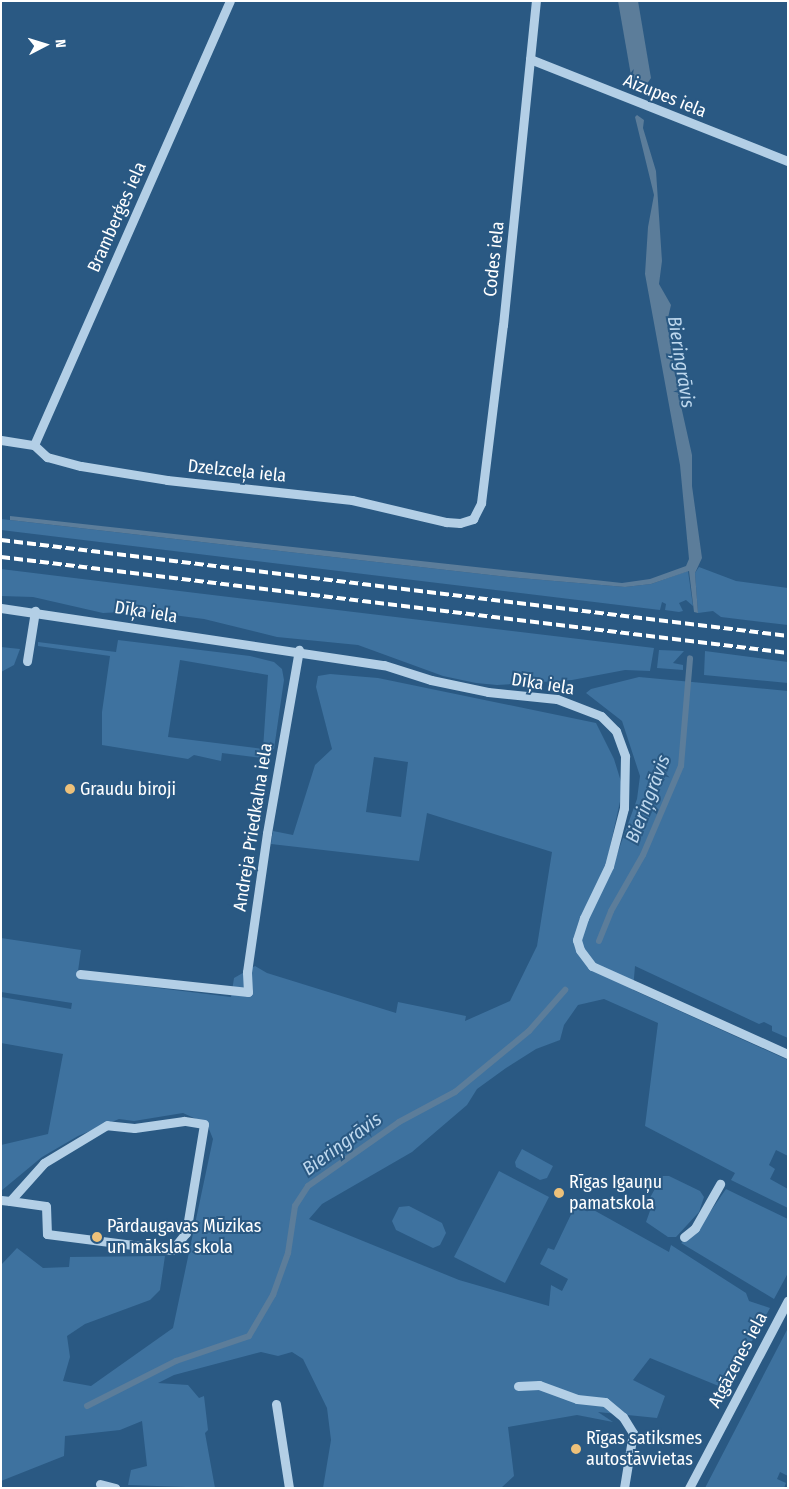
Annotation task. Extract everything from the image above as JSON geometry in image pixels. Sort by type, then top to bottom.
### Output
[{"type":"street","name":"Bramberģes iela","points":[[34,445],[230,1]]},
{"type":"street","name":"Codes iela","points":[[474,519],[481,503],[503,325],[536,1]]},
{"type":"street","name":"Aizupes iela","points":[[530,59],[788,161]]},
{"type":"street","name":"Dzelzceļa iela","points":[[1,440],[34,445],[47,458],[90,468],[167,480],[352,500],[446,522],[460,523],[474,519]]},
{"type":"street","name":"Dīķa iela","points":[[1,608],[35,611],[299,650],[384,665],[431,680],[488,692],[558,700],[601,716],[616,732],[625,756],[624,808],[609,866],[581,927],[578,940],[580,950],[592,966],[788,1054]]},
{"type":"street","points":[[27,661],[35,611]]},
{"type":"street","name":"Andreja Priedkalna iela","points":[[80,974],[248,992],[247,972],[267,833],[299,650]]},
{"type":"street","points":[[184,1121],[204,1124],[186,1233],[172,1250],[46,1234],[46,1206],[6,1200],[44,1163],[106,1125],[134,1128],[184,1121]]},
{"type":"street","points":[[684,1237],[695,1228],[720,1184]]},
{"type":"street","name":"Atgāzenes iela","points":[[689,1488],[788,1300]]},
{"type":"street","points":[[518,1386],[539,1385],[577,1399],[605,1402],[623,1417],[633,1433],[624,1488]]},
{"type":"street","points":[[276,1404],[290,1488]]},
{"type":"street","points":[[100,1484],[115,1488]]},
{"type":"shaded area","points":[[618,1],[638,1],[651,78],[642,91],[633,87]]},
{"type":"shaded area","points":[[637,115],[644,120],[643,128],[656,171],[662,261],[659,284],[671,305],[667,322],[679,397],[692,455],[692,486],[702,558],[695,573],[698,613],[694,612],[689,571],[651,584],[625,587],[508,577],[10,520],[10,516],[622,583],[650,579],[686,566],[689,559],[680,465],[645,274],[648,227],[654,195],[635,117]]},
{"type":"shaded area","points":[[1,519],[508,577],[625,587],[651,584],[688,571],[693,606],[686,600],[679,603],[683,611],[679,612],[665,610],[666,604],[662,602],[660,610],[1,530]]},
{"type":"shaded area","points":[[699,567],[736,581],[788,588],[788,625],[721,617],[713,611],[698,613],[695,573]]},
{"type":"shaded area","points":[[1,569],[654,648],[650,671],[625,670],[572,680],[497,685],[476,683],[443,676],[358,645],[277,637],[204,619],[142,611],[103,613],[33,597],[1,596]]},
{"type":"shaded area","points":[[118,640],[250,656],[274,662],[282,669],[284,680],[274,749],[264,749],[263,758],[222,753],[221,761],[194,755],[188,759],[102,745],[102,712],[110,656],[38,646],[38,642],[116,652]],"holes":[[[180,660],[268,675],[263,749],[168,737]]]},
{"type":"shaded area","points":[[1,647],[20,649],[14,665],[1,672]]},
{"type":"shaded area","points":[[659,650],[684,651],[673,663],[683,665],[683,670],[657,668]]},
{"type":"shaded area","points":[[705,651],[788,662],[788,683],[704,675]]},
{"type":"shaded area","points":[[330,674],[378,678],[596,723],[614,759],[623,788],[608,856],[615,860],[637,799],[640,776],[622,721],[586,693],[591,689],[639,677],[788,691],[788,1038],[772,1031],[772,1026],[764,1022],[759,1024],[635,966],[633,990],[788,1060],[788,1156],[776,1150],[769,1165],[775,1169],[770,1179],[788,1189],[788,1208],[731,1180],[735,1173],[645,1126],[658,1023],[604,999],[578,1005],[564,1025],[560,1040],[536,1049],[506,1068],[477,1089],[467,1105],[412,1152],[322,1204],[309,1219],[459,1280],[549,1306],[551,1285],[562,1291],[568,1279],[540,1264],[548,1248],[554,1250],[576,1204],[581,1203],[669,1252],[671,1245],[746,1293],[749,1301],[770,1308],[726,1389],[650,1358],[633,1380],[665,1396],[657,1418],[598,1412],[613,1422],[577,1415],[508,1427],[514,1476],[501,1488],[323,1488],[331,1440],[327,1408],[303,1359],[292,1352],[278,1356],[261,1352],[174,1375],[158,1383],[188,1385],[199,1398],[204,1396],[208,1430],[205,1433],[215,1488],[128,1485],[131,1470],[147,1466],[142,1421],[120,1430],[65,1436],[64,1456],[1,1481],[1,1265],[17,1248],[43,1268],[69,1267],[70,1257],[165,1256],[160,1290],[150,1300],[85,1324],[67,1336],[70,1357],[63,1381],[91,1386],[173,1328],[213,1139],[207,1124],[183,1113],[134,1121],[119,1119],[78,1136],[42,1157],[1,1191],[1,1145],[48,1134],[63,1054],[1,1043],[1,997],[71,1009],[72,1003],[1,992],[1,938],[81,950],[77,978],[231,997],[234,978],[255,966],[267,973],[396,1013],[398,1002],[466,1016],[465,1021],[510,1001],[537,946],[552,852],[427,813],[419,861],[271,844],[273,831],[293,835],[315,765],[332,749],[316,687],[318,676]],"holes":[[[374,757],[408,762],[401,817],[366,812]]]},
{"type":"shaded area","points":[[522,1149],[553,1166],[547,1178],[540,1180],[516,1167],[515,1162]]},
{"type":"shaded area","points":[[499,1171],[549,1197],[505,1283],[454,1257]]},
{"type":"shaded area","points":[[662,1176],[669,1176],[700,1191],[704,1197],[699,1212],[676,1237],[668,1237],[646,1222],[651,1208],[646,1205]]},
{"type":"shaded area","points":[[726,1189],[788,1219],[788,1273],[774,1299],[681,1243],[694,1235]]},
{"type":"shaded area","points":[[409,1206],[442,1223],[446,1233],[440,1245],[433,1248],[396,1230],[392,1221],[399,1207]]},
{"type":"shaded area","points":[[788,1328],[788,1476],[780,1472],[777,1479],[786,1483],[784,1488],[705,1488]]},
{"type":"waterway","name":"Bieriņgrāvis","points":[[599,941],[611,911],[643,855],[681,766],[690,658]]},
{"type":"waterway","name":"Bieriņgrāvis","points":[[87,1406],[176,1361],[249,1336],[273,1295],[288,1253],[295,1206],[308,1186],[399,1122],[455,1092],[529,1031],[565,990]]},
{"type":"railway","points":[[1,540],[788,636]]},
{"type":"railway","points":[[1,557],[788,653]]},
{"type":"place","name":"Graudu biroji","points":[[70,789]]},
{"type":"place","name":"Rīgas Igauņu pamatskola","points":[[559,1193]]},
{"type":"place","name":"Pārdaugavas Mūzikas un mākslas skola","points":[[97,1237]]},
{"type":"place","name":"Rīgas satiksmes autostāvvietas","points":[[576,1449]]}]
